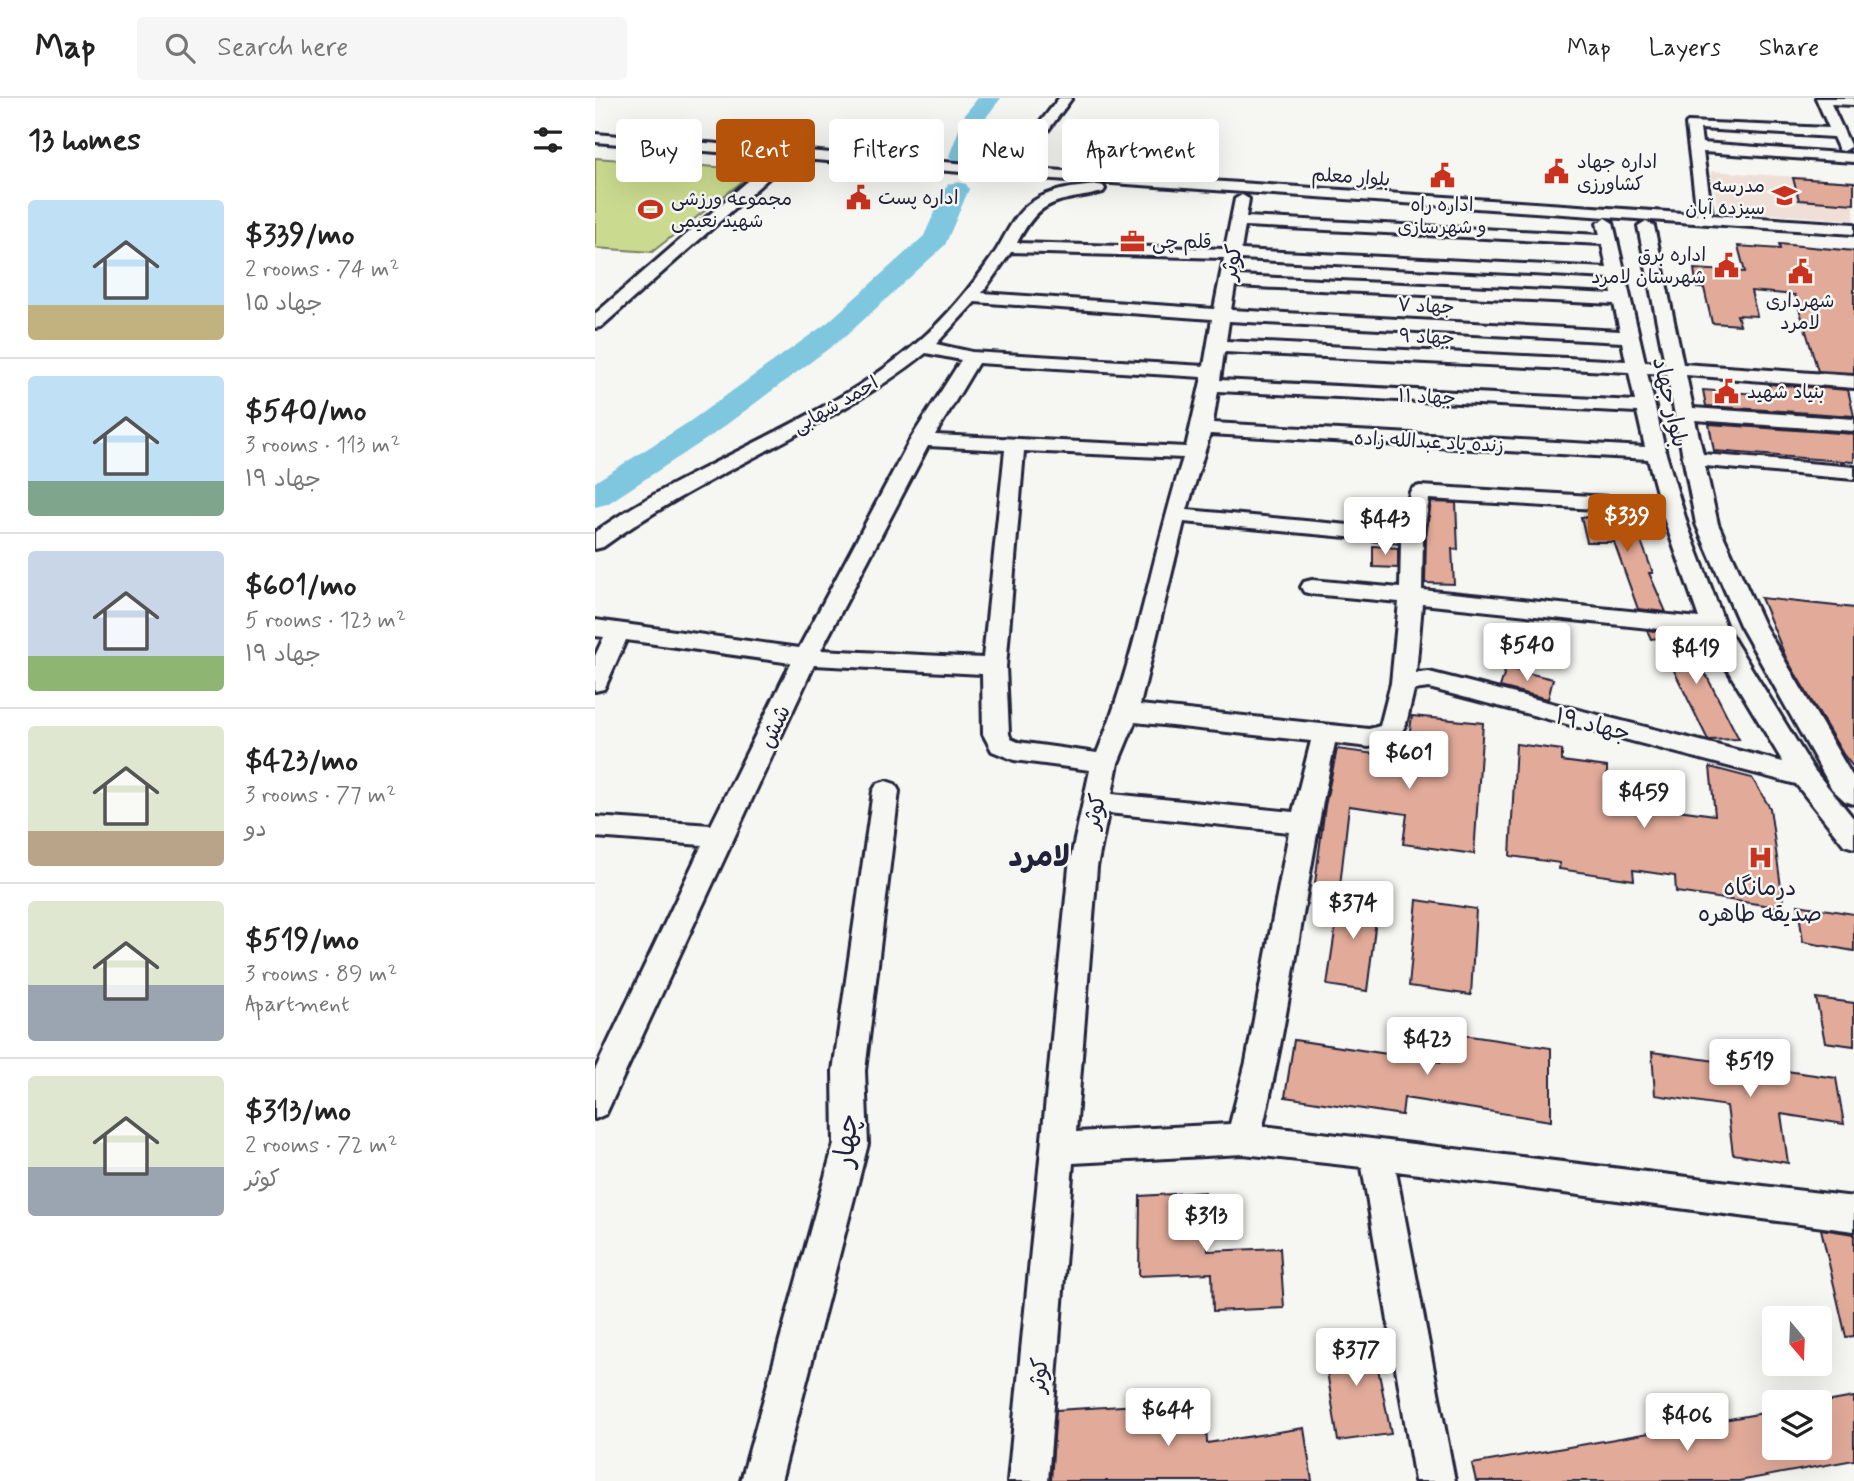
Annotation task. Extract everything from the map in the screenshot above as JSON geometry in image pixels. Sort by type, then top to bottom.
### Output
[{"type":"street","name":"احمد شهابی","points":[[595,542],[671,491],[831,410],[894,369],[955,317],[1006,247],[1016,190],[1066,98]]},
{"type":"street","points":[[1852,157],[1837,133],[1822,99],[1854,101]]},
{"type":"street","points":[[1705,219],[1693,125],[1837,133]]},
{"type":"street","name":"بلوار معلم","points":[[595,138],[1016,190],[1104,189],[1240,210],[1387,203],[1625,238],[1854,241]]},
{"type":"street","points":[[1696,147],[1852,157]]},
{"type":"street","name":"بلوار معلم","points":[[595,149],[716,159]]},
{"type":"street","name":"بلوار معلم","points":[[815,168],[1016,190],[1387,203],[1854,229]]},
{"type":"street","points":[[595,323],[756,182]]},
{"type":"street","points":[[1016,190],[1046,200],[1073,192],[1104,189]]},
{"type":"street","points":[[1240,210],[1625,238]]},
{"type":"street","name":"کوثر","points":[[1028,1481],[1083,867],[1105,763],[1126,712],[1175,515],[1198,441],[1240,210]]},
{"type":"street","name":"بلوار جهاد","points":[[1625,238],[1615,272],[1628,337],[1671,507],[1714,626],[1805,777],[1854,838]]},
{"type":"street","name":"بلوار جهاد","points":[[1625,238],[1675,369],[1707,524],[1752,625],[1842,782],[1854,794]]},
{"type":"street","points":[[1006,247],[1233,254],[1615,272]]},
{"type":"street","points":[[1228,281],[1621,299]]},
{"type":"street","name":"جهاد ۷","points":[[971,297],[1628,337]]},
{"type":"street","points":[[923,347],[972,357],[1213,368]]},
{"type":"street","name":"شش","points":[[595,1104],[808,657],[920,440],[972,357]]},
{"type":"street","points":[[1636,367],[1854,382]]},
{"type":"street","name":"جهاد ۹","points":[[1213,368],[1636,367]]},
{"type":"street","name":"جهاد ۱۱","points":[[1213,368],[1645,407]]},
{"type":"street","points":[[1683,413],[1854,425]]},
{"type":"street","points":[[920,440],[1015,445],[1198,441]]},
{"type":"street","name":"زنده یاد عبدالله زاده","points":[[1198,441],[1656,454]]},
{"type":"street","points":[[1015,445],[994,667],[996,734],[1001,745],[1014,751],[1105,763]]},
{"type":"street","points":[[1692,459],[1854,473]]},
{"type":"street","points":[[1126,712],[1369,738],[1389,732],[1394,724],[1399,691],[1403,683],[1411,596],[1412,537],[1420,492],[1671,507]]},
{"type":"street","points":[[1175,515],[1412,537]]},
{"type":"street","points":[[1312,587],[1714,626]]},
{"type":"street","points":[[595,683],[607,629],[808,657],[994,667]]},
{"type":"street","name":"جهاد ۱۹","points":[[1403,683],[1429,680],[1465,692],[1805,777]]},
{"type":"street","points":[[1243,1139],[1262,1062],[1304,823],[1325,734]]},
{"type":"street","name":"چهار","points":[[761,1481],[851,1144],[849,1072],[886,792]]},
{"type":"street","points":[[1096,802],[1304,823]]},
{"type":"street","points":[[595,827],[721,836]]},
{"type":"street","points":[[1058,1149],[1243,1139],[1376,1153],[1854,1214]]},
{"type":"street","points":[[1376,1153],[1435,1481]]},
{"type":"shaded area","name":"مدرسه سیزده آبان","points":[[1711,171],[1854,181],[1854,220],[1718,210]]},
{"type":"green space","name":"مجموعه ورزشی شهید نعیمی","points":[[595,158],[616,160],[616,182],[702,182],[702,166],[716,167],[716,182],[742,182],[652,252],[595,248]]},
{"type":"building","points":[[1793,178],[1854,182],[1854,204],[1799,200]]},
{"type":"building","points":[[1779,244],[1854,251],[1854,373],[1818,371],[1795,295],[1751,291],[1757,316],[1737,315],[1740,325],[1712,323],[1704,288],[1697,288],[1694,269],[1745,272],[1738,246],[1780,249]]},
{"type":"building","points":[[1769,384],[1848,390],[1854,416],[1706,406],[1703,390],[1771,395]]},
{"type":"building","points":[[1709,424],[1854,434],[1854,462],[1714,451]]},
{"type":"building","points":[[1431,502],[1456,503],[1458,550],[1452,549],[1454,584],[1425,583],[1426,537]]},
{"type":"building","points":[[1606,512],[1637,514],[1642,533],[1638,533],[1653,573],[1649,573],[1666,612],[1638,609],[1614,542],[1587,542],[1581,517],[1607,518]]},
{"type":"building","points":[[1373,546],[1398,548],[1398,568],[1373,567]]},
{"type":"building","points":[[1761,598],[1854,608],[1854,768],[1786,658]]},
{"type":"building","points":[[1647,630],[1685,634],[1739,739],[1708,740],[1658,638],[1651,639]]},
{"type":"building","points":[[1506,668],[1553,679],[1548,699],[1500,687]]},
{"type":"building","points":[[1412,716],[1483,723],[1474,854],[1403,844],[1407,814],[1349,806],[1340,886],[1315,883],[1325,806],[1337,749],[1406,758]]},
{"type":"building","points":[[1516,744],[1562,750],[1562,761],[1607,767],[1607,786],[1655,792],[1656,807],[1715,815],[1710,767],[1752,778],[1770,808],[1784,908],[1676,892],[1675,876],[1633,870],[1634,880],[1559,869],[1560,863],[1510,856]]},
{"type":"building","points":[[1341,891],[1379,896],[1367,991],[1327,985]]},
{"type":"building","points":[[1417,900],[1476,909],[1471,995],[1409,986]]},
{"type":"building","points":[[1798,905],[1854,914],[1854,951],[1803,942]]},
{"type":"building","points":[[1816,998],[1854,1003],[1854,1046],[1825,1042]]},
{"type":"building","points":[[1443,1032],[1551,1048],[1551,1121],[1404,1098],[1402,1115],[1285,1097],[1294,1040],[1441,1062]]},
{"type":"building","points":[[1652,1052],[1836,1078],[1844,1124],[1781,1114],[1788,1163],[1733,1154],[1727,1106],[1655,1095]]},
{"type":"building","points":[[1205,1192],[1208,1251],[1280,1248],[1284,1308],[1213,1311],[1212,1273],[1139,1276],[1140,1196]]},
{"type":"building","points":[[1821,1229],[1854,1234],[1854,1336],[1846,1337]]},
{"type":"building","points":[[1371,1333],[1391,1434],[1338,1441],[1322,1340]]},
{"type":"building","points":[[1854,1397],[1854,1460],[1739,1481],[1476,1481],[1472,1464],[1762,1413],[1762,1460],[1832,1460],[1832,1401]]},
{"type":"building","points":[[1205,1401],[1207,1443],[1304,1428],[1312,1481],[1051,1481],[1056,1410]]},
{"type":"waterway","points":[[974,119],[990,98]]},
{"type":"waterway","points":[[595,497],[700,429],[837,329],[936,239],[957,189]]},
{"type":"place","name":"اداره جهاد کشاورزی","points":[[1557,172]]},
{"type":"place","name":"اداره راه و شهرسازی","points":[[1442,176]]},
{"type":"place","name":"مدرسه سیزده آبان","points":[[1785,196]]},
{"type":"place","name":"اداره پست","points":[[858,197]]},
{"type":"place","name":"مجموعه ورزشی شهید نعیمی","points":[[651,209]]},
{"type":"place","name":"قلم چی","points":[[1132,241]]},
{"type":"place","name":"اداره برق شهرستان لامرد","points":[[1726,265]]},
{"type":"place","name":"شهرداری لامرد","points":[[1800,272]]},
{"type":"place","name":"بنیاد شهید","points":[[1727,391]]},
{"type":"place","name":"درمانگاه صدیقه طاهره","points":[[1760,857]]},
{"type":"district","name":"لامرد","points":[[1039,856]]}]
